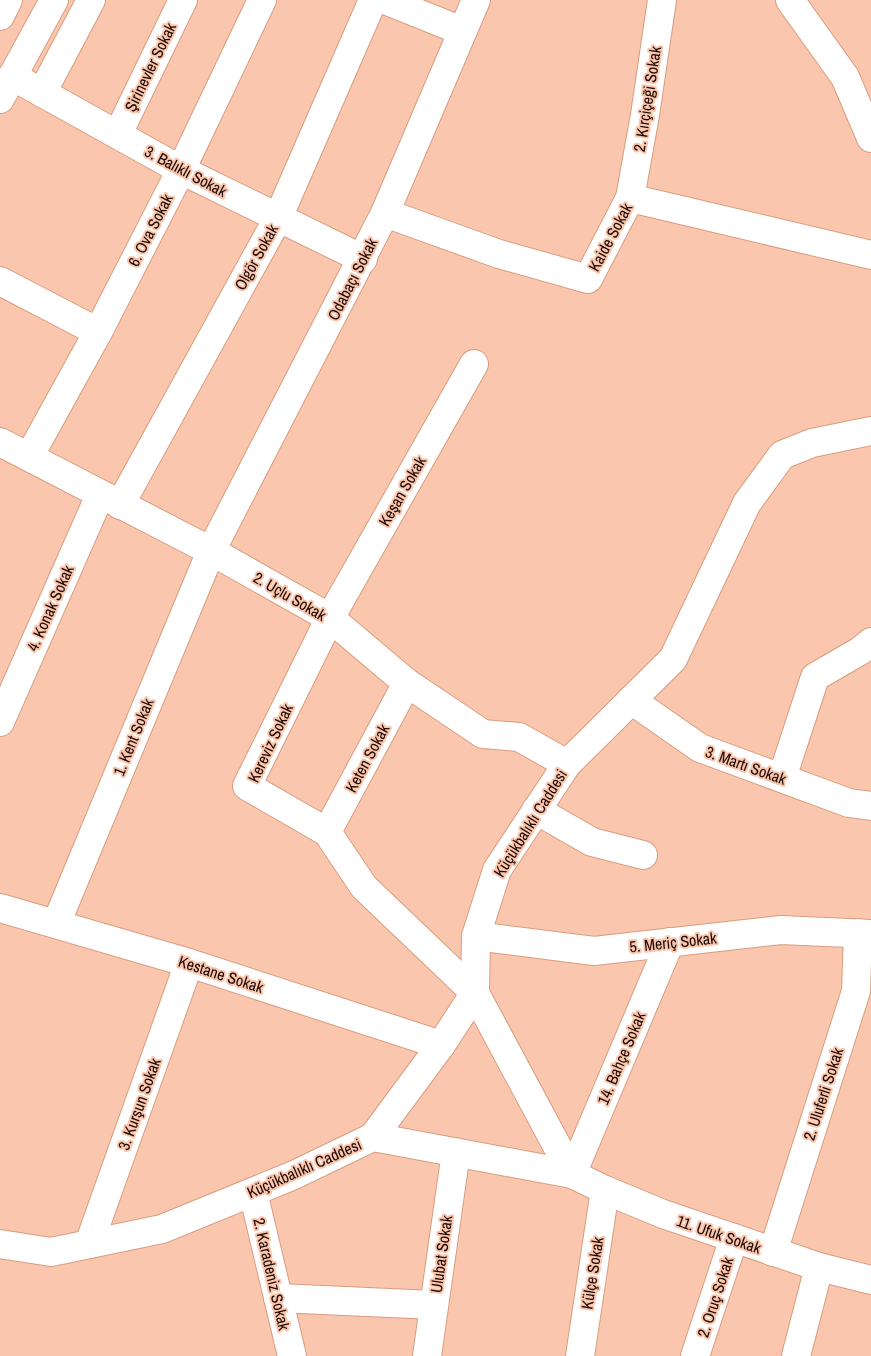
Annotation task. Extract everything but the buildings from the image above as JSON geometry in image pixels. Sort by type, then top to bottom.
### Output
[{"type":"street","points":[[0,16],[8,0]]},
{"type":"street","points":[[6,88],[54,0]]},
{"type":"street","points":[[42,93],[91,0]]},
{"type":"street","name":"Şirinevler Sokak","points":[[118,134],[183,0]]},
{"type":"street","name":"6. Ova Sokak","points":[[9,452],[98,332],[181,170],[262,0]]},
{"type":"street","name":"Olgör Sokak","points":[[110,500],[278,218],[373,0]]},
{"type":"street","points":[[385,0],[462,31]]},
{"type":"street","name":"Odabaçı Sokak","points":[[211,551],[385,214],[476,0]]},
{"type":"street","name":"2. Kırçiçeği Sokak","points":[[630,198],[645,116],[662,0]]},
{"type":"street","points":[[790,0],[845,77],[871,138]]},
{"type":"street","name":"3. Balıklı Sokak","points":[[6,88],[42,93],[181,170],[363,259]]},
{"type":"street","name":"Kaide Sokak","points":[[385,214],[499,254],[588,280],[630,198],[871,256]]},
{"type":"street","points":[[0,281],[98,332]]},
{"type":"street","name":"Keşan Sokak","points":[[330,618],[474,364]]},
{"type":"street","name":"Küçükbalıklı Caddesi","points":[[0,1244],[51,1252],[162,1229],[294,1175],[373,1137],[441,1045],[475,993],[476,936],[497,870],[567,764],[673,659],[747,503],[782,455],[812,443],[871,431]]},
{"type":"street","name":"2. Uçlu Sokak","points":[[9,452],[211,551],[330,618],[407,683],[483,734],[519,737],[567,764]]},
{"type":"street","name":"4. Konak Sokak","points":[[0,722],[110,500]]},
{"type":"street","name":"1. Kent Sokak","points":[[56,924],[211,551]]},
{"type":"street","name":"Kereviz Sokak","points":[[327,832],[247,786],[330,618]]},
{"type":"street","points":[[782,778],[815,677],[860,651],[871,642]]},
{"type":"street","name":"Keten Sokak","points":[[327,832],[407,683]]},
{"type":"street","name":"3. Martı Sokak","points":[[631,700],[700,748],[849,803],[871,806]]},
{"type":"street","points":[[536,810],[592,842],[643,855]]},
{"type":"street","points":[[327,832],[364,887],[475,993],[572,1174]]},
{"type":"street","name":"Kestane Sokak","points":[[0,908],[188,964],[441,1045]]},
{"type":"street","name":"5. Meriç Sokak","points":[[476,936],[594,951],[781,930],[865,934]]},
{"type":"street","name":"2. Uluferli Sokak","points":[[773,1252],[856,991],[865,934]]},
{"type":"street","name":"14. Bahçe Sokak","points":[[572,1174],[670,942]]},
{"type":"street","name":"3. Kurşun Sokak","points":[[89,1244],[188,964]]},
{"type":"street","name":"11. Ufuk Sokak","points":[[373,1137],[572,1174],[663,1214],[819,1267],[871,1280]]},
{"type":"street","name":"Ulubat Sokak","points":[[427,1356],[456,1152]]},
{"type":"street","name":"Külçe Sokak","points":[[580,1356],[605,1190]]},
{"type":"street","name":"2. Karadeniz Sokak","points":[[253,1192],[292,1356]]},
{"type":"street","name":"2. Oruç Sokak","points":[[695,1356],[734,1238]]},
{"type":"street","points":[[796,1356],[819,1267]]},
{"type":"street","points":[[278,1298],[434,1305]]}]
